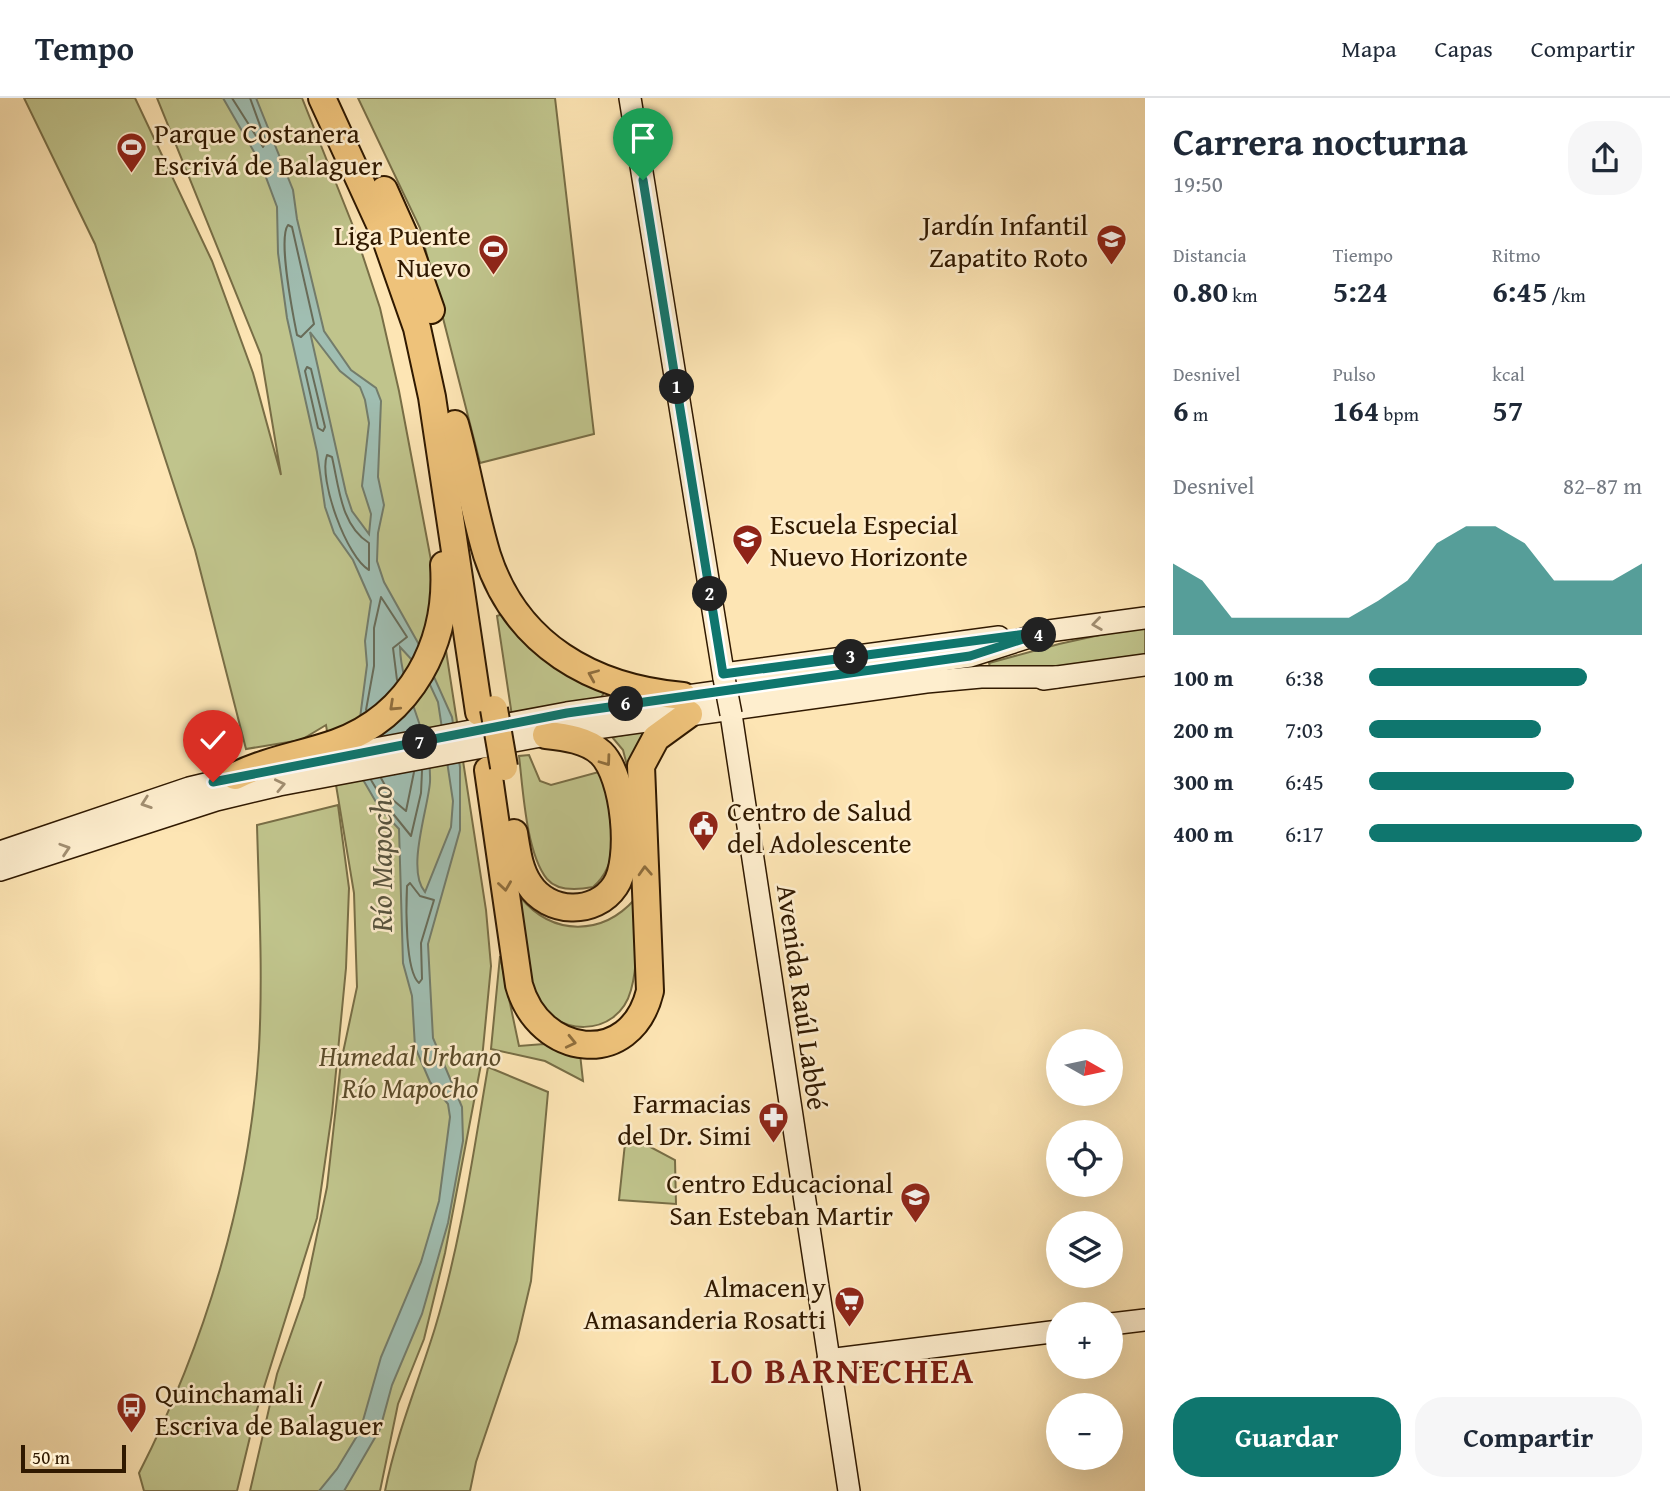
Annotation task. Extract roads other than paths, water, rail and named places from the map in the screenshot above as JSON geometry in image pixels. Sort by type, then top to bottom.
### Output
[{"type":"highway","points":[[322,98],[367,195],[409,300],[446,429],[487,554],[505,596],[524,624],[550,650],[582,670],[686,705],[656,738],[641,766],[650,991],[643,1012],[632,1026],[605,1043],[579,1044],[561,1040],[544,1029],[526,1007],[519,985],[492,739],[446,429],[439,343],[417,268],[342,98]]},
{"type":"highway","points":[[234,775],[280,758],[322,761],[403,698],[426,664],[438,634],[444,598],[440,518],[446,429]]},
{"type":"highway","points":[[492,739],[520,864],[534,891],[552,904],[569,908],[587,907],[603,899],[615,887],[625,859],[616,778],[607,760],[594,748],[574,739],[546,735]]},
{"type":"main road","name":"Avenida Raúl Labbé","points":[[630,98],[731,717],[849,1491]]},
{"type":"main road","points":[[724,676],[1145,618]]},
{"type":"main road","points":[[0,852],[234,775],[492,739],[546,735],[686,705],[970,656],[1048,631]]},
{"type":"main road","points":[[731,717],[1145,665]]},
{"type":"main road","points":[[492,739],[567,713],[686,705],[954,679],[1056,677]]},
{"type":"main road","points":[[0,870],[234,775]]},
{"type":"main road","points":[[1123,1323],[1145,1320]]},
{"type":"main road","points":[[828,1360],[1046,1333]]},
{"type":"water","points":[[223,98],[256,98],[293,190],[297,219],[324,331],[351,370],[376,388],[381,401],[378,477],[384,505],[378,533],[377,561],[384,582],[422,650],[452,717],[460,767],[460,830],[428,944],[433,1038],[462,1107],[463,1141],[448,1223],[422,1314],[392,1385],[380,1429],[344,1491],[319,1491],[337,1469],[360,1431],[381,1357],[421,1262],[439,1201],[450,1117],[448,1104],[430,1082],[415,1047],[412,996],[403,963],[399,829],[380,809],[362,778],[358,733],[367,665],[365,641],[371,601],[353,560],[334,533],[325,507],[317,452],[287,318],[278,253],[277,207],[261,164]],"holes":[[[310,332],[340,371],[360,387],[365,400],[369,423],[362,486],[371,514],[369,534],[352,511],[346,493]],[[400,647],[425,674],[438,702],[453,801],[451,827],[425,892],[417,869],[430,782],[429,765],[422,731],[405,681]]]},
{"type":"place","name":"Parque Costanera Escrivá de Balaguer","points":[[131,175]]},
{"type":"place","name":"Jardín Infantil Zapatito Roto","points":[[1111,267]]},
{"type":"place","name":"Liga Puente Nuevo","points":[[494,277]]},
{"type":"place","name":"Escuela Especial Nuevo Horizonte","points":[[747,566]]},
{"type":"place","name":"Centro de Salud del Adolescente","points":[[704,853]]},
{"type":"place","name":"Farmacias del Dr. Simi","points":[[774,1145]]},
{"type":"place","name":"Centro Educacional San Esteban Martir","points":[[916,1225]]},
{"type":"place","name":"Almacen y Amasanderia Rosatti","points":[[849,1329]]},
{"type":"place","name":"Quinchamali / Escriva de Balaguer","points":[[132,1435]]},
{"type":"district","name":"LO BARNECHEA","points":[[843,1370]]},
{"type":"water label","name":"Río Mapocho","points":[[381,859]]},
{"type":"park label","name":"Humedal Urbano Río Mapocho","points":[[410,1071]]}]
